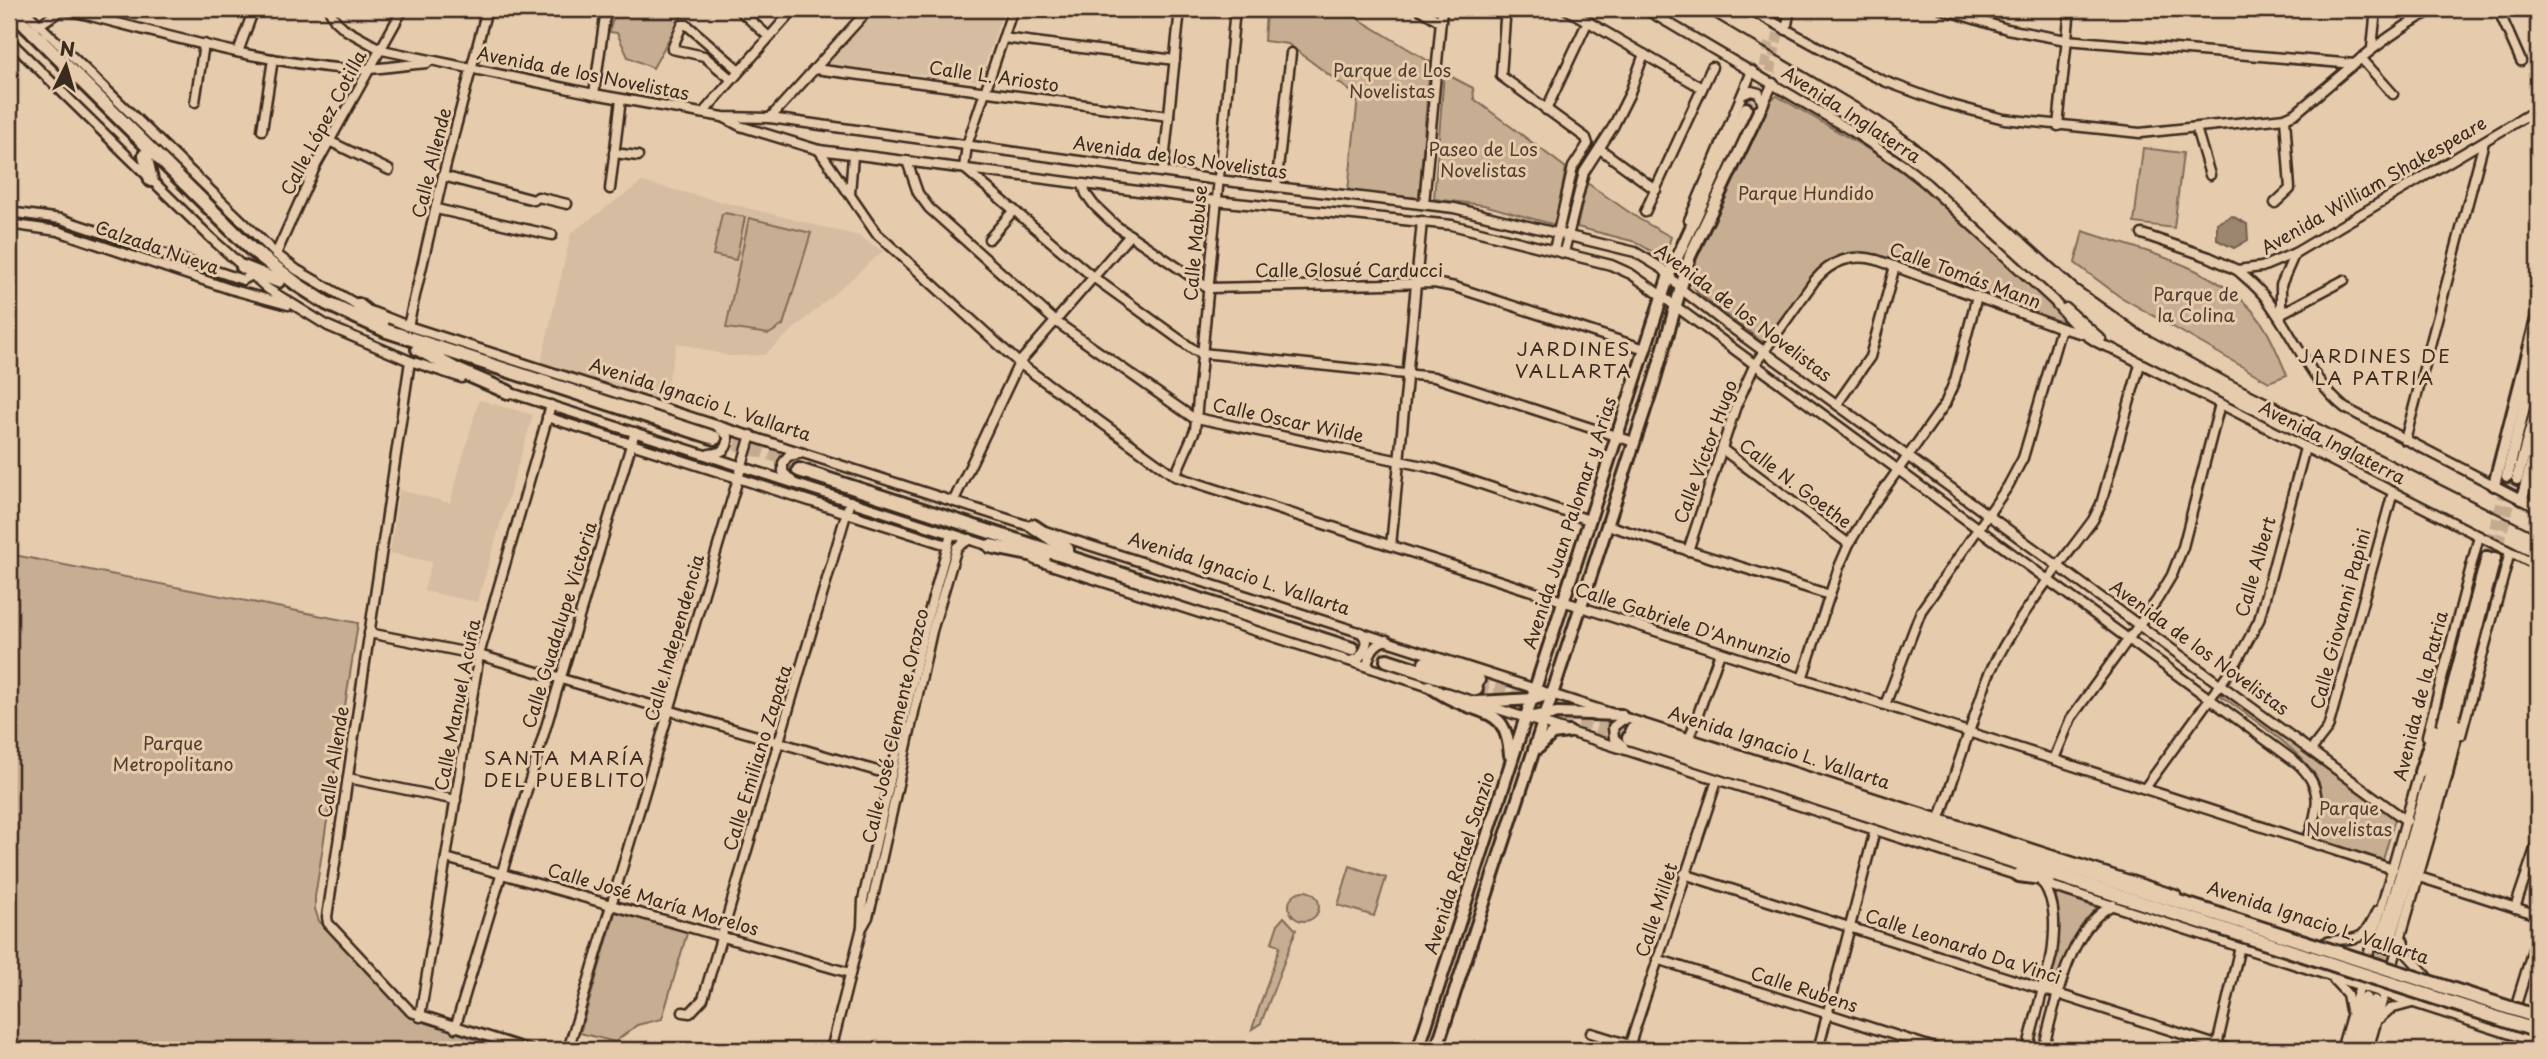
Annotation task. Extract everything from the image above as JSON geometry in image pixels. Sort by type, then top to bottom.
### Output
[{"type":"highway","name":"Avenida Ignacio L. Vallarta","points":[[9,9],[147,152],[248,257],[278,281],[346,321],[418,349],[714,441],[393,333],[326,303],[250,248],[147,152],[9,21]]},
{"type":"highway","points":[[152,180],[147,152],[171,153]]},
{"type":"highway","points":[[247,271],[278,281]]},
{"type":"highway","points":[[358,305],[393,333]]},
{"type":"highway","points":[[418,349],[508,393]]},
{"type":"highway","name":"Avenida Ignacio L. Vallarta","points":[[802,462],[1354,645]]},
{"type":"highway","name":"Avenida Ignacio L. Vallarta","points":[[802,462],[1106,570],[1354,645]]},
{"type":"highway","points":[[1033,526],[1067,549]]},
{"type":"highway","points":[[990,546],[1106,570]]},
{"type":"highway","name":"Avenida Ignacio L. Vallarta","points":[[1388,651],[1477,685]]},
{"type":"highway","name":"Avenida Ignacio L. Vallarta","points":[[1629,730],[2215,918],[2538,1015]]},
{"type":"highway","name":"Avenida Ignacio L. Vallarta","points":[[1629,730],[2076,882],[2215,918],[2538,1031]]},
{"type":"highway","points":[[1755,769],[1864,794]]},
{"type":"highway","points":[[2065,859],[2161,891],[2215,918]]},
{"type":"highway","points":[[2019,875],[2076,882]]},
{"type":"main road","name":"Avenida Juan Palomar y Arias","points":[[1535,687],[1669,275],[1746,108]]},
{"type":"main road","name":"Avenida Juan Palomar y Arias","points":[[1553,693],[1696,242],[1761,108]]},
{"type":"main road","points":[[2494,485],[2538,314]]},
{"type":"main road","points":[[2538,350],[2512,477],[2538,403]]},
{"type":"main road","points":[[2522,499],[2538,441]]},
{"type":"main road","name":"Avenida de la Patria","points":[[2384,946],[2491,558]]},
{"type":"main road","points":[[2420,772],[2458,644],[2477,611]]},
{"type":"main road","points":[[2446,777],[2477,611]]},
{"type":"main road","points":[[1429,686],[1453,700],[1487,711],[1496,717],[1507,735],[1510,762]]},
{"type":"main road","name":"Avenida Rafael Sanzio","points":[[1418,1050],[1535,687]]},
{"type":"main road","points":[[1477,702],[1531,699],[1553,693]]},
{"type":"main road","name":"Avenida Rafael Sanzio","points":[[1436,1050],[1553,693]]},
{"type":"main road","points":[[1525,718],[1544,719],[1581,712],[1629,730]]},
{"type":"main road","points":[[1532,756],[1552,734],[1569,732]]},
{"type":"main road","points":[[2350,1050],[2370,1000],[2359,1050]]},
{"type":"street","name":"Avenida Ignacio L. Vallarta","points":[[23,9],[276,254],[297,270],[358,305],[408,326],[751,435],[802,462],[954,500],[1033,526],[1354,645],[1367,666],[1525,718]]},
{"type":"street","points":[[39,25],[63,9],[273,59],[347,69],[437,62]]},
{"type":"street","points":[[238,52],[254,9]]},
{"type":"street","points":[[329,9],[339,25],[382,50],[437,62]]},
{"type":"street","name":"Calle López Cotilla","points":[[276,254],[329,141],[403,9]]},
{"type":"street","name":"Calle Allende","points":[[408,326],[443,176],[487,9]]},
{"type":"street","points":[[594,94],[606,9]]},
{"type":"street","points":[[738,9],[769,37]]},
{"type":"street","points":[[703,113],[794,9]]},
{"type":"street","points":[[1013,9],[967,145],[964,168],[1093,277],[1194,350],[1406,374],[1452,382],[1634,442]]},
{"type":"street","points":[[1163,172],[1180,9]]},
{"type":"street","name":"Calle Mabuse","points":[[1175,476],[1190,444],[1196,417],[1235,9]]},
{"type":"street","points":[[1419,9],[1441,22]]},
{"type":"street","points":[[1515,9],[1506,14],[1501,76],[1586,138],[1588,144],[1573,167],[1554,250]]},
{"type":"street","points":[[1566,9],[1702,88]]},
{"type":"street","name":"Avenida Inglaterra","points":[[1645,9],[1773,83],[1903,165],[2101,345],[2538,566]]},
{"type":"street","points":[[1749,9],[1884,81],[1944,103],[2004,119],[2140,133],[2285,118],[2296,113],[2372,48],[2434,9]]},
{"type":"street","points":[[1765,18],[1767,9]]},
{"type":"street","points":[[1772,9],[1783,13],[1789,9]]},
{"type":"street","points":[[1786,30],[1789,9]]},
{"type":"street","points":[[1942,9],[2007,29],[2066,40],[2358,61],[2393,94]]},
{"type":"street","points":[[2057,126],[2070,9]]},
{"type":"street","points":[[2372,48],[2376,9]]},
{"type":"street","points":[[2498,9],[2521,61]]},
{"type":"street","points":[[1424,204],[1440,10]]},
{"type":"street","points":[[770,118],[863,11]]},
{"type":"street","points":[[1546,110],[1588,22]]},
{"type":"street","points":[[731,79],[704,56],[672,49],[682,25],[687,26],[739,70]]},
{"type":"street","points":[[1003,38],[1175,60]]},
{"type":"street","name":"Avenida Ignacio L. Vallarta","points":[[9,40],[247,271],[293,306],[328,326],[410,361],[990,546],[1354,645],[1535,687],[1629,730],[1717,780],[2538,1043]]},
{"type":"street","points":[[195,102],[204,44]]},
{"type":"street","points":[[704,56],[711,47]]},
{"type":"street","points":[[1276,187],[1292,53]]},
{"type":"street","points":[[1564,252],[1584,172],[1600,149],[1629,95],[1644,54]]},
{"type":"street","points":[[262,130],[273,59]]},
{"type":"street","name":"Avenida de los Novelistas","points":[[437,62],[723,117],[770,118],[1218,180],[1454,208],[1635,252],[1655,263],[1681,289],[2407,821]]},
{"type":"street","points":[[1645,212],[1712,67]]},
{"type":"street","name":"Calle L. Ariosto","points":[[815,69],[1169,116]]},
{"type":"street","name":"Avenida Juan Palomar y Arias","points":[[1678,251],[1752,71]]},
{"type":"street","name":"Avenida Juan Palomar y Arias","points":[[1761,108],[1773,83]]},
{"type":"street","points":[[1744,94],[1751,91],[1759,93],[1761,108]]},
{"type":"street","points":[[610,189],[621,99]]},
{"type":"street","name":"Avenida William Shakespeare","points":[[2237,270],[2262,267],[2295,253],[2538,109]]},
{"type":"street","name":"Avenida de los Novelistas","points":[[723,117],[740,126],[819,150],[1216,201],[1452,225],[1564,252],[1611,265],[1631,274],[2297,763],[2315,785],[2317,803],[2307,841]]},
{"type":"street","points":[[2275,203],[2290,189],[2285,118]]},
{"type":"street","points":[[2196,128],[2210,175]]},
{"type":"street","points":[[329,141],[389,170]]},
{"type":"street","points":[[2405,440],[2484,142]]},
{"type":"street","points":[[1600,149],[1656,190]]},
{"type":"street","name":"Calle Gabriele D'Annunzio","points":[[819,150],[876,233],[1019,363],[1175,476],[2393,869]]},
{"type":"street","points":[[614,153],[638,156]]},
{"type":"street","points":[[850,194],[853,155]]},
{"type":"street","name":"Calle Oscar Wilde","points":[[907,161],[918,193],[929,208],[1055,321],[1196,417],[1433,468],[1589,520]]},
{"type":"street","points":[[443,176],[534,200],[538,197],[567,204]]},
{"type":"street","points":[[1083,185],[1094,205],[1130,235],[1208,288]]},
{"type":"street","points":[[436,209],[552,235]]},
{"type":"street","points":[[989,239],[1014,210]]},
{"type":"street","points":[[9,212],[43,215],[243,280],[246,280],[247,271]]},
{"type":"street","points":[[43,215],[43,228]]},
{"type":"street","points":[[1391,546],[1422,221]]},
{"type":"street","name":"Calzada Nueva","points":[[9,224],[43,228],[230,289],[293,306]]},
{"type":"street","points":[[2142,234],[2209,257],[2237,270]]},
{"type":"street","points":[[954,500],[1019,363],[1130,235]]},
{"type":"street","points":[[2295,253],[2286,268],[2279,295],[2281,318],[2344,280]]},
{"type":"street","points":[[163,267],[167,254]]},
{"type":"street","name":"Calle Tomás Mann","points":[[1755,365],[1815,280],[1829,267],[1845,260],[1863,257],[2087,335]]},
{"type":"street","points":[[2276,260],[2284,260],[2286,268]]},
{"type":"street","points":[[1837,404],[1870,357],[1895,267]]},
{"type":"street","name":"Avenida Inglaterra","points":[[2237,270],[2268,300],[2330,397],[2345,408],[2538,508]]},
{"type":"street","name":"Calle Glosué Carducci","points":[[1208,288],[1415,284],[1455,286],[1645,349]]},
{"type":"street","points":[[1802,679],[1849,544],[1868,512],[1945,404],[1955,380],[1978,296]]},
{"type":"street","name":"Avenida Inglaterra","points":[[2054,301],[2111,348]]},
{"type":"street","points":[[1885,705],[1921,611],[2012,479],[2028,445],[2061,328]]},
{"type":"street","name":"Calle Allende","points":[[410,361],[328,923],[411,1012],[530,1050]]},
{"type":"street","points":[[1940,818],[1998,654],[2093,520],[2101,504],[2140,364]]},
{"type":"street","name":"Calle Víctor Hugo","points":[[1688,551],[1736,406],[1755,365]]},
{"type":"street","points":[[2054,759],[2071,718],[2140,624],[2172,575],[2220,404]]},
{"type":"street","name":"Calle Manuel Acuña","points":[[420,1017],[479,655],[551,405]]},
{"type":"street","points":[[547,418],[947,545]]},
{"type":"street","points":[[703,454],[720,453],[729,444],[728,436],[714,423]]},
{"type":"street","name":"Calle Guadalupe Victoria","points":[[456,1028],[635,432]]},
{"type":"street","name":"Calle Independencia","points":[[568,1050],[751,435]]},
{"type":"street","name":"Calle Albert","points":[[2145,788],[2221,684],[2249,641],[2259,620],[2305,448]]},
{"type":"street","name":"Calle N. Goethe","points":[[1722,449],[1849,544]]},
{"type":"street","points":[[796,484],[783,472],[783,463],[788,456],[802,462]]},
{"type":"street","name":"Calle Giovanni Papini","points":[[2311,750],[2328,728],[2393,492]]},
{"type":"street","name":"Calle Emiliano Zapata","points":[[683,1012],[690,1013],[703,999],[850,501]]},
{"type":"street","points":[[1607,526],[1830,595]]},
{"type":"street","name":"Calle José Clemente Orozco","points":[[831,1050],[862,926],[863,900],[924,630],[951,534]]},
{"type":"street","name":"Avenida de la Patria","points":[[2341,1050],[2407,821],[2479,536]]},
{"type":"street","name":"Calle José Clemente Orozco","points":[[862,926],[872,902],[932,631],[957,547],[970,539]]},
{"type":"street","points":[[2368,1050],[2446,777],[2460,737],[2510,552]]},
{"type":"street","points":[[369,633],[479,655],[891,775]]},
{"type":"street","points":[[1367,666],[1372,648],[1378,642],[1388,651]]},
{"type":"street","points":[[1690,737],[1720,652]]},
{"type":"street","name":"Avenida Ignacio L. Vallarta","points":[[1544,719],[1569,732],[1629,730],[1690,737],[2516,1005],[2538,1015]]},
{"type":"street","points":[[348,778],[456,800]]},
{"type":"street","name":"Calle Millet","points":[[1629,1048],[1717,780]]},
{"type":"street","points":[[1818,1050],[1875,830]]},
{"type":"street","points":[[2515,908],[2538,840]]},
{"type":"street","name":"Calle José María Morelos","points":[[446,858],[850,973]]},
{"type":"street","name":"Calle Leonardo Da Vinci","points":[[1684,874],[2059,994],[2217,1048],[2232,1050]]},
{"type":"street","points":[[2419,877],[2538,915]]},
{"type":"street","points":[[2027,1050],[2054,939],[2052,899],[2043,883]]},
{"type":"street","points":[[2324,973],[2344,975],[2353,968],[2349,956],[2328,944],[2336,939],[2354,940],[2364,936],[2385,897]]},
{"type":"street","points":[[2043,1050],[2059,994],[2081,938],[2097,915],[2113,905]]},
{"type":"street","points":[[2516,1005],[2538,933]]},
{"type":"street","points":[[2402,936],[2408,954],[2428,977]]},
{"type":"street","points":[[2217,1048],[2239,946]]},
{"type":"street","name":"Calle Rubens","points":[[1657,959],[1941,1050]]},
{"type":"street","points":[[2324,973],[2338,982],[2347,994],[2350,1020]]},
{"type":"street","points":[[2433,1009],[2422,998],[2421,989],[2426,983],[2442,981]]},
{"type":"street","points":[[2375,1026],[2390,1009],[2406,1003],[2415,1003]]},
{"type":"street","points":[[1591,1033],[1629,1048],[1646,1050]]},
{"type":"shaded area","points":[[877,9],[1004,9],[979,81],[826,64]]},
{"type":"shaded area","points":[[642,182],[859,236],[883,251],[764,355],[730,356],[677,343],[663,402],[541,363],[571,233]]},
{"type":"shaded area","points":[[2232,216],[2247,224],[2248,240],[2234,248],[2217,240],[2217,223]]},
{"type":"shaded area","points":[[479,400],[533,415],[477,602],[424,591],[432,562],[390,553],[399,490],[450,503]]},
{"type":"green space","points":[[616,9],[689,9],[682,15],[653,68],[628,57],[617,33],[609,32]]},
{"type":"green space","name":"Parque de Los Novelistas","points":[[1244,9],[1342,9],[1430,62],[1419,198],[1348,191],[1358,97],[1288,44],[1264,41],[1266,12]]},
{"type":"green space","name":"Paseo de Los Novelistas","points":[[1444,73],[1473,88],[1474,99],[1566,168],[1555,225],[1484,205],[1434,199]]},
{"type":"green space","name":"Parque Hundido","points":[[1777,96],[1883,158],[1918,184],[2063,315],[2063,320],[2057,321],[1889,258],[1864,253],[1843,255],[1814,274],[1765,341],[1761,341],[1697,292],[1691,281],[1694,265],[1772,99]]},
{"type":"green space","points":[[2143,148],[2183,153],[2174,228],[2134,223]]},
{"type":"green space","points":[[1587,183],[1639,219],[1671,237],[1664,259],[1636,242],[1577,227]]},
{"type":"green space","points":[[722,214],[745,217],[736,260],[713,255]]},
{"type":"green space","points":[[749,218],[811,233],[783,325],[769,334],[726,328]]},
{"type":"green space","name":"Parque de la Colina","points":[[2083,231],[2172,260],[2214,280],[2233,293],[2262,323],[2287,375],[2269,382],[2119,296],[2075,263]]},
{"type":"green space","name":"Parque Metropolitano","points":[[9,554],[358,623],[315,897],[319,921],[410,1017],[507,1050],[9,1050]]},
{"type":"green space","name":"Parque Novelistas","points":[[2226,691],[2395,819],[2383,860],[2317,839],[2321,793],[2315,775],[2293,750],[2221,696]]},
{"type":"green space","points":[[1350,866],[1386,878],[1374,916],[1338,905]]},
{"type":"green space","points":[[1304,891],[1315,895],[1319,906],[1315,917],[1304,921],[1293,917],[1289,906],[1293,895]]},
{"type":"green space","points":[[2055,892],[2097,908],[2082,926],[2072,945],[2058,988],[2045,984],[2055,950],[2058,927]]},
{"type":"green space","points":[[616,910],[688,930],[662,1019],[637,1025],[615,1042],[580,1033]]},
{"type":"green space","points":[[1284,917],[1296,930],[1261,1023],[1252,1029],[1280,946],[1272,942],[1278,924]]},
{"type":"tunnel","points":[[1762,101],[1783,9]]},
{"type":"tunnel","points":[[1746,108],[1764,71],[1770,39]]},
{"type":"tunnel","points":[[718,439],[801,464]]},
{"type":"tunnel","points":[[2487,557],[2507,476]]},
{"type":"tunnel","points":[[2495,558],[2517,479]]},
{"type":"tunnel","points":[[1354,641],[1390,652]]},
{"type":"tunnel","points":[[1478,680],[1632,730]]},
{"type":"tunnel","points":[[1476,689],[1629,738]]},
{"type":"tunnel","points":[[2372,972],[2380,945]]},
{"type":"tunnel","points":[[2377,988],[2388,947]]},
{"type":"railway","points":[[1699,9],[1879,116],[1913,140],[2076,284],[2142,331],[2228,378],[2538,534]]},
{"type":"district","name":"JARDINES VALLARTA","points":[[1574,360]]},
{"type":"district","name":"JARDINES DE LA PATRIA","points":[[2375,367]]},
{"type":"district","name":"SANTA MARÍA DEL PUEBLITO","points":[[565,769]]}]
